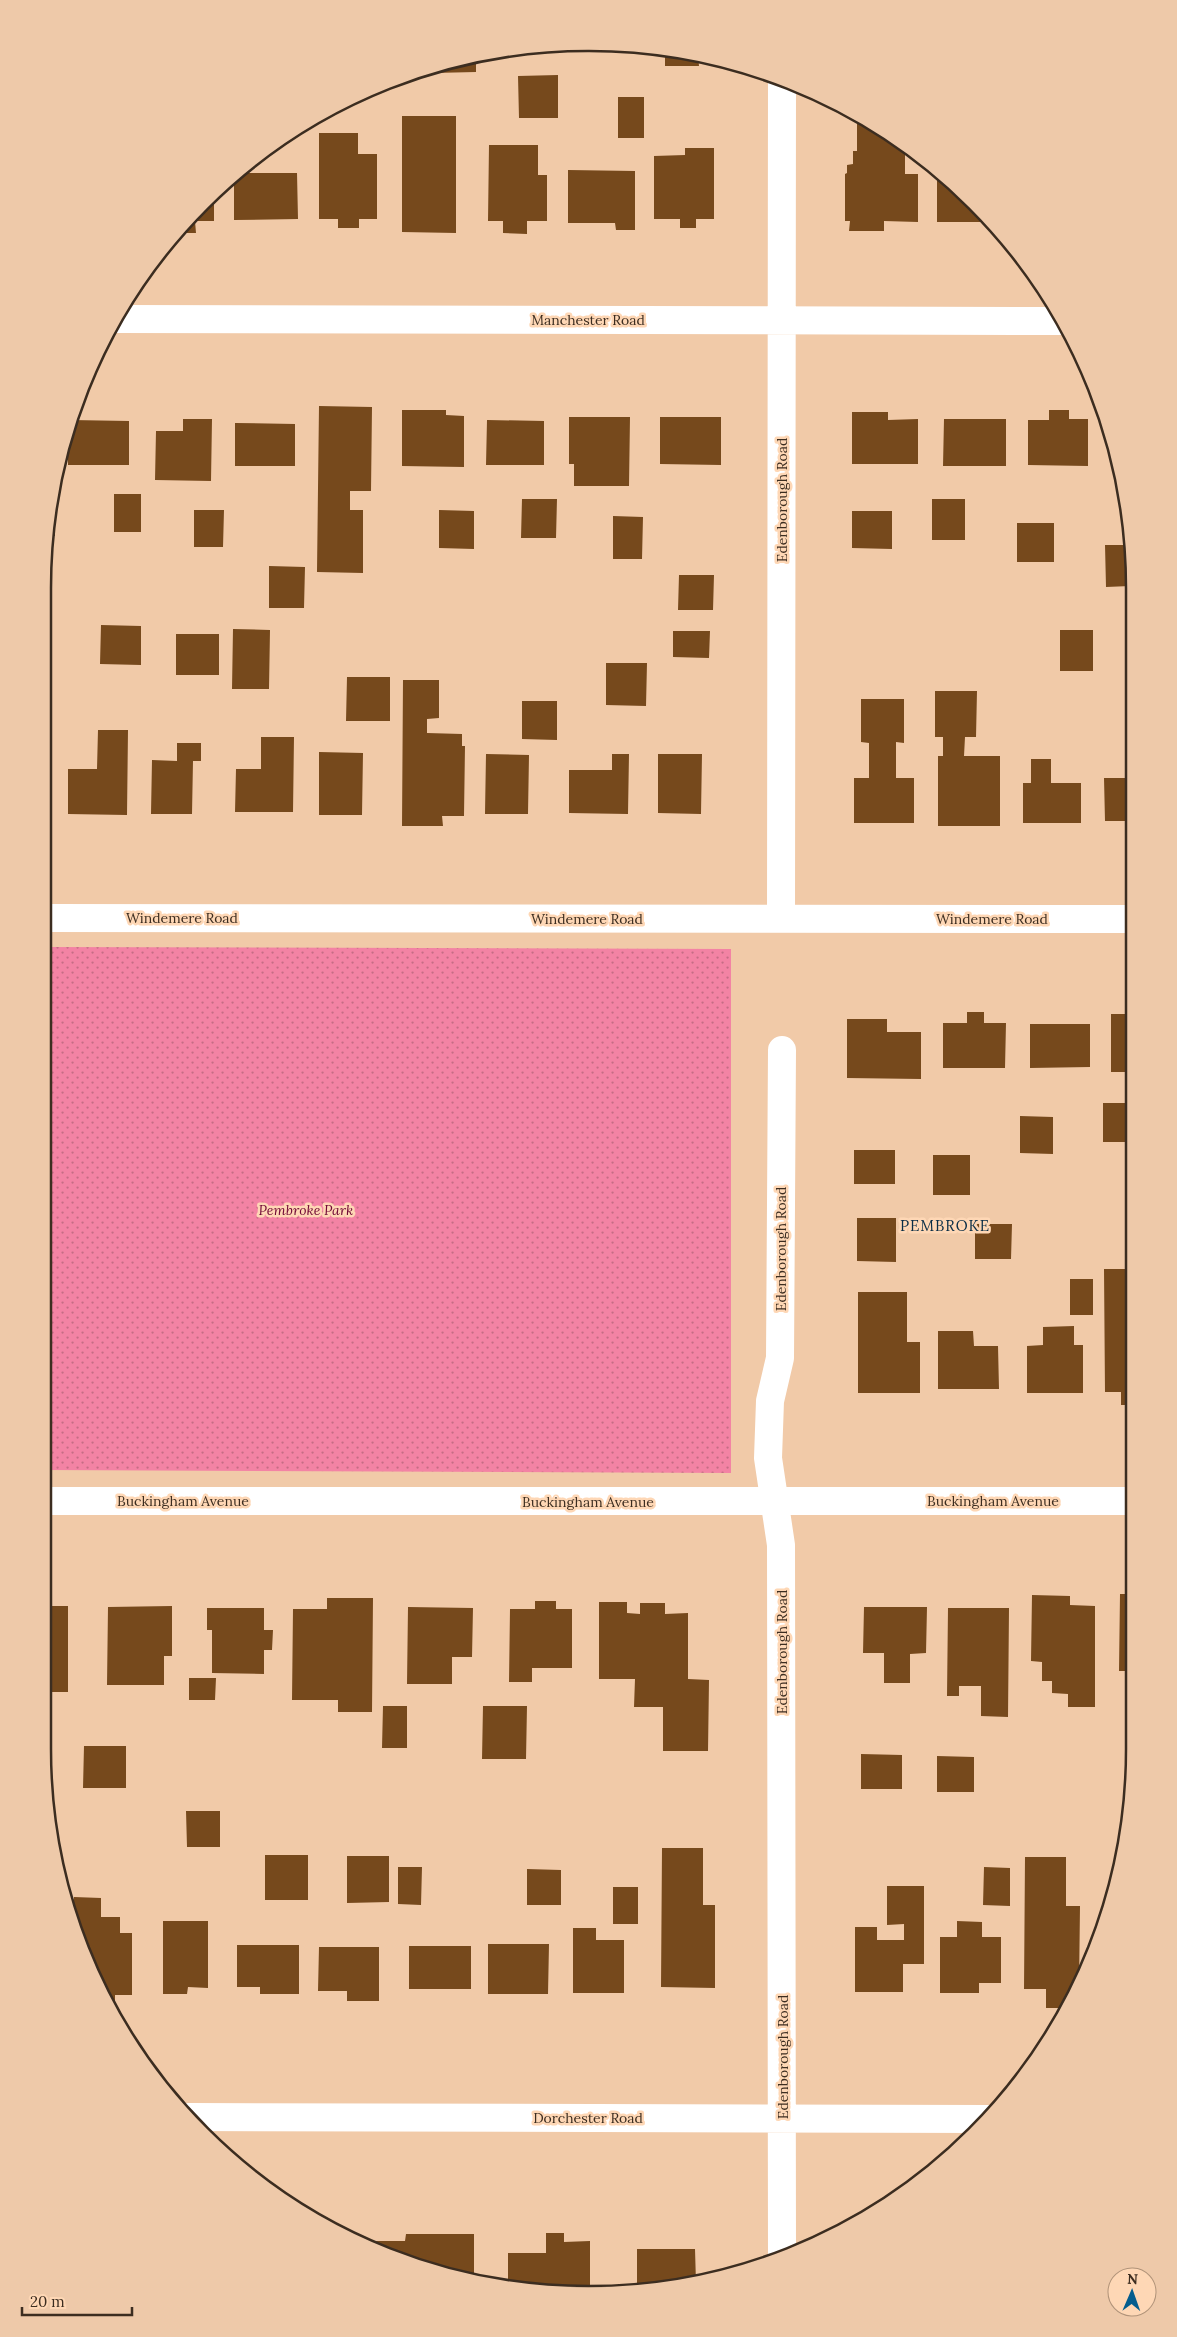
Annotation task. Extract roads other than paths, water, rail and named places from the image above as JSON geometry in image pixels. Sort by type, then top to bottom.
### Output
[{"type":"street","name":"Edenborough Road","points":[[781,918],[782,88]]},
{"type":"street","name":"Manchester Road","points":[[124,319],[1055,321]]},
{"type":"street","name":"Windemere Road","points":[[51,918],[1126,920]]},
{"type":"street","name":"Edenborough Road","points":[[782,1050],[780,1358],[770,1401],[768,1458],[782,1545],[782,2249]]},
{"type":"street","name":"Buckingham Avenue","points":[[51,1501],[1126,1501]]},
{"type":"street","name":"Dorchester Road","points":[[198,2117],[977,2119]]},
{"type":"district","name":"PEMBROKE","points":[[945,1225]]},
{"type":"park label","name":"Pembroke Park","points":[[306,1210]]}]
